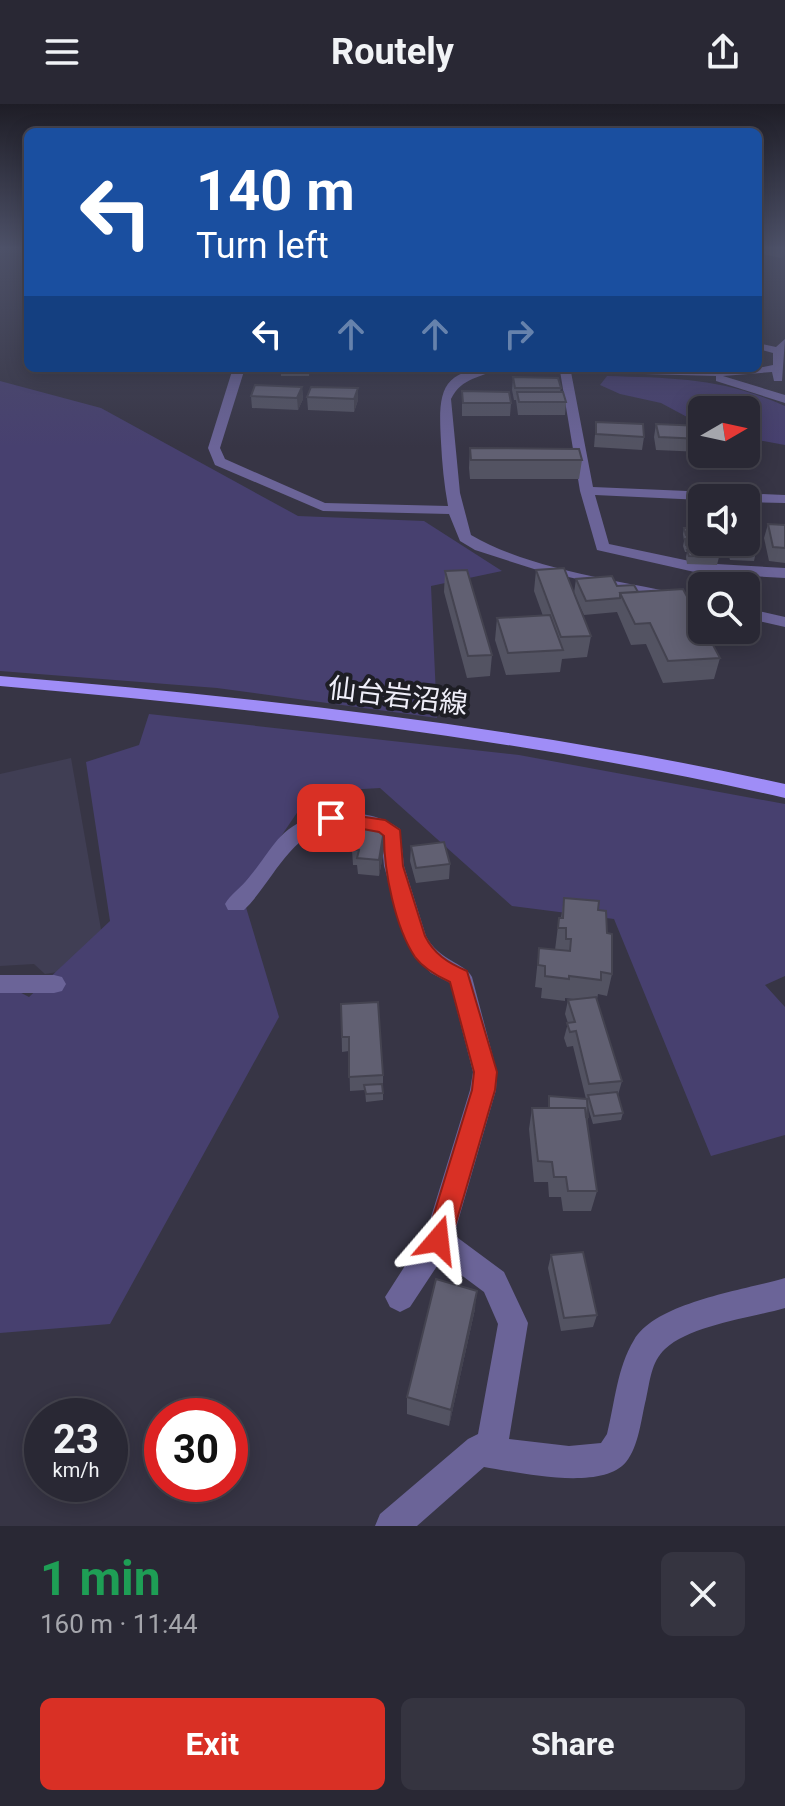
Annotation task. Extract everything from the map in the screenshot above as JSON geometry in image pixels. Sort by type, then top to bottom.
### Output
[{"type":"main road","name":"仙台岩沼線","points":[[0,681],[115,690],[521,740],[663,764],[785,791]]},
{"type":"street","points":[[782,346],[776,374],[785,391]]},
{"type":"street","points":[[762,370],[777,368]]},
{"type":"street","points":[[238,372],[214,448],[220,462],[323,507],[456,510]]},
{"type":"street","points":[[480,372],[460,378],[450,387],[445,399],[446,428],[461,532],[478,546],[540,565],[688,600]]},
{"type":"street","points":[[565,372],[587,491],[602,547],[699,568],[785,573]]},
{"type":"street","points":[[696,372],[742,372]]},
{"type":"street","points":[[696,372],[785,399]]},
{"type":"street","points":[[587,491],[785,499]]},
{"type":"street","points":[[760,616],[785,622]]},
{"type":"street","points":[[236,904],[254,889],[290,832],[308,823],[331,818],[385,826],[393,834],[394,866],[415,936],[423,952],[439,967],[460,977],[485,1072],[483,1090],[438,1240],[400,1297]]},
{"type":"street","points":[[0,984],[54,984]]},
{"type":"street","points":[[438,1240],[494,1282],[513,1323],[491,1452]]},
{"type":"street","points":[[392,1526],[479,1450],[558,1460],[594,1461],[605,1458],[620,1441],[639,1362],[653,1339],[685,1322],[785,1293]]},
{"type":"shaded area","points":[[607,376],[698,381],[759,396],[688,396],[688,417],[661,403],[620,394],[600,385]]},
{"type":"shaded area","points":[[0,381],[101,408],[298,516],[424,521],[502,571],[431,586],[437,718],[217,688],[0,671]]},
{"type":"shaded area","points":[[760,396],[785,406],[785,445],[760,441]]},
{"type":"shaded area","points":[[149,714],[519,755],[785,804],[785,976],[765,985],[785,1007],[785,1135],[711,1156],[614,919],[512,906],[380,788],[311,792],[242,894],[279,1017],[110,1324],[0,1333],[0,982],[29,997],[110,921],[86,762],[139,745]]},
{"type":"shaded area","points":[[71,758],[107,964],[45,974],[34,964],[0,966],[0,774]]},
{"type":"building","points":[[513,377],[558,378],[561,388],[515,388]]},
{"type":"building","points":[[255,385],[302,387],[297,398],[251,396]]},
{"type":"building","points":[[311,387],[358,388],[354,399],[307,397]]},
{"type":"building","points":[[462,391],[509,392],[511,403],[463,403]]},
{"type":"building","points":[[517,392],[563,392],[566,402],[519,402]]},
{"type":"building","points":[[596,422],[643,424],[644,437],[596,434]]},
{"type":"building","points":[[656,424],[688,425],[688,438],[659,437]]},
{"type":"building","points":[[470,448],[579,449],[582,460],[471,460]]},
{"type":"building","points":[[768,524],[785,525],[785,548],[773,547]]},
{"type":"building","points":[[564,568],[591,636],[561,637],[536,570]]},
{"type":"building","points":[[467,570],[492,655],[468,656],[445,571]]},
{"type":"building","points":[[612,576],[617,586],[634,585],[638,592],[620,593],[620,598],[586,601],[576,579]]},
{"type":"building","points":[[683,589],[688,598],[688,644],[712,644],[720,658],[668,661],[650,623],[635,624],[620,593]]},
{"type":"building","points":[[550,615],[563,650],[508,653],[497,618]]},
{"type":"building","points":[[358,822],[385,824],[379,860],[357,858],[359,850],[352,850]]},
{"type":"building","points":[[444,842],[450,864],[416,868],[411,846]]},
{"type":"building","points":[[564,898],[599,901],[598,910],[606,911],[607,933],[612,934],[612,974],[601,972],[601,980],[545,976],[545,966],[538,965],[539,948],[570,951],[571,939],[566,939],[566,928],[558,928],[559,918],[563,918]]},
{"type":"building","points":[[596,997],[622,1081],[589,1084],[576,1031],[570,1032],[567,1023],[575,1022],[568,1000]]},
{"type":"building","points":[[378,1002],[383,1075],[349,1077],[349,1037],[342,1037],[341,1004]]},
{"type":"building","points":[[382,1084],[383,1093],[366,1094],[364,1085]]},
{"type":"building","points":[[617,1092],[623,1113],[594,1116],[588,1095]]},
{"type":"building","points":[[549,1096],[587,1099],[588,1117],[585,1108],[549,1108]]},
{"type":"building","points":[[532,1108],[585,1108],[597,1191],[568,1191],[566,1177],[554,1177],[552,1162],[538,1161]]},
{"type":"building","points":[[583,1252],[597,1315],[564,1318],[551,1255]]},
{"type":"building","points":[[436,1279],[477,1291],[451,1410],[407,1397]]},
{"type":"route","points":[[331,818],[385,826],[393,834],[394,866],[415,936],[423,952],[439,967],[460,977],[485,1072],[483,1090],[438,1240]]}]
